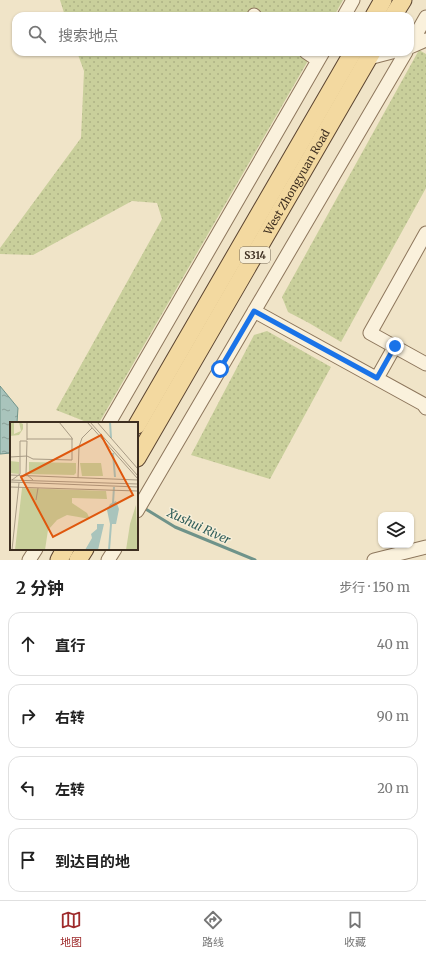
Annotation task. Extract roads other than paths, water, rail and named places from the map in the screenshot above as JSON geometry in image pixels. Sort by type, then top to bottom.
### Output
[{"type":"main road","points":[[376,12],[383,0]]},
{"type":"main road","points":[[396,12],[403,0]]},
{"type":"main road","name":"West Zhongyuan Road","points":[[138,423],[351,56]]},
{"type":"main road","name":"West Zhongyuan Road","points":[[138,456],[370,56]]},
{"type":"main road","points":[[59,560],[64,550]]},
{"type":"main road","points":[[78,560],[84,550]]},
{"type":"street","points":[[346,12],[353,0]]},
{"type":"street","points":[[414,39],[426,18]]},
{"type":"street","points":[[414,44],[426,40]]},
{"type":"street","points":[[110,422],[320,56]]},
{"type":"street","points":[[138,509],[404,56]]},
{"type":"street","points":[[426,233],[370,332],[426,364]]},
{"type":"street","points":[[254,311],[377,378],[423,404],[426,408]]},
{"type":"street","points":[[377,378],[395,346]]},
{"type":"street","points":[[374,560],[426,547]]},
{"type":"street","points":[[29,560],[35,550]]},
{"type":"water","points":[[0,386],[18,408],[17,422],[10,422],[10,453],[0,454]]},
{"type":"waterway","name":"Xushui River","points":[[144,508],[175,527],[255,560]]}]
